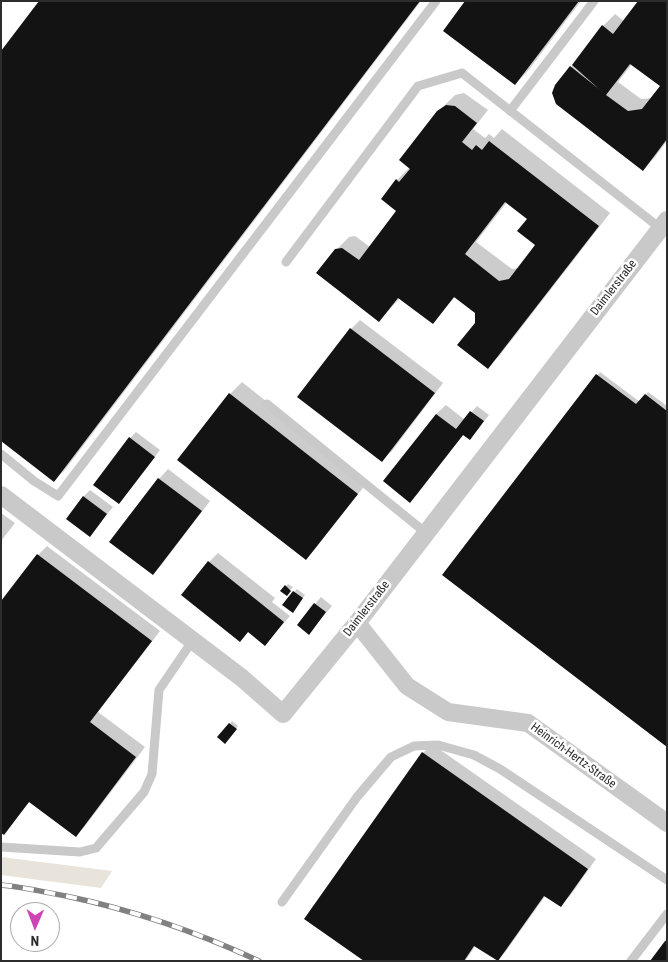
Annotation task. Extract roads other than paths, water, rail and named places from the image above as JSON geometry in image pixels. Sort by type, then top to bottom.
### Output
[{"type":"street","name":"Daimlerstraße","points":[[1,495],[242,678],[283,714],[357,623],[664,224]]},
{"type":"street","name":"Heinrich-Hertz-Straße","points":[[357,623],[407,686],[448,712],[528,723],[667,823]]},
{"type":"lane","points":[[1,454],[34,481],[58,496],[436,1]]},
{"type":"lane","points":[[510,111],[594,1]]},
{"type":"lane","points":[[286,262],[418,86],[462,73],[510,111],[664,224]]},
{"type":"lane","points":[[267,404],[426,533]]},
{"type":"lane","points":[[1,846],[80,852],[96,848],[144,792],[152,774],[159,690],[193,640]]},
{"type":"lane","points":[[282,902],[358,797],[391,757],[414,746],[438,745],[474,755],[500,769],[667,880]]},
{"type":"lane","points":[[631,961],[667,914]]},
{"type":"railway","points":[[1,885],[66,896],[140,915],[188,931],[259,961]]}]
